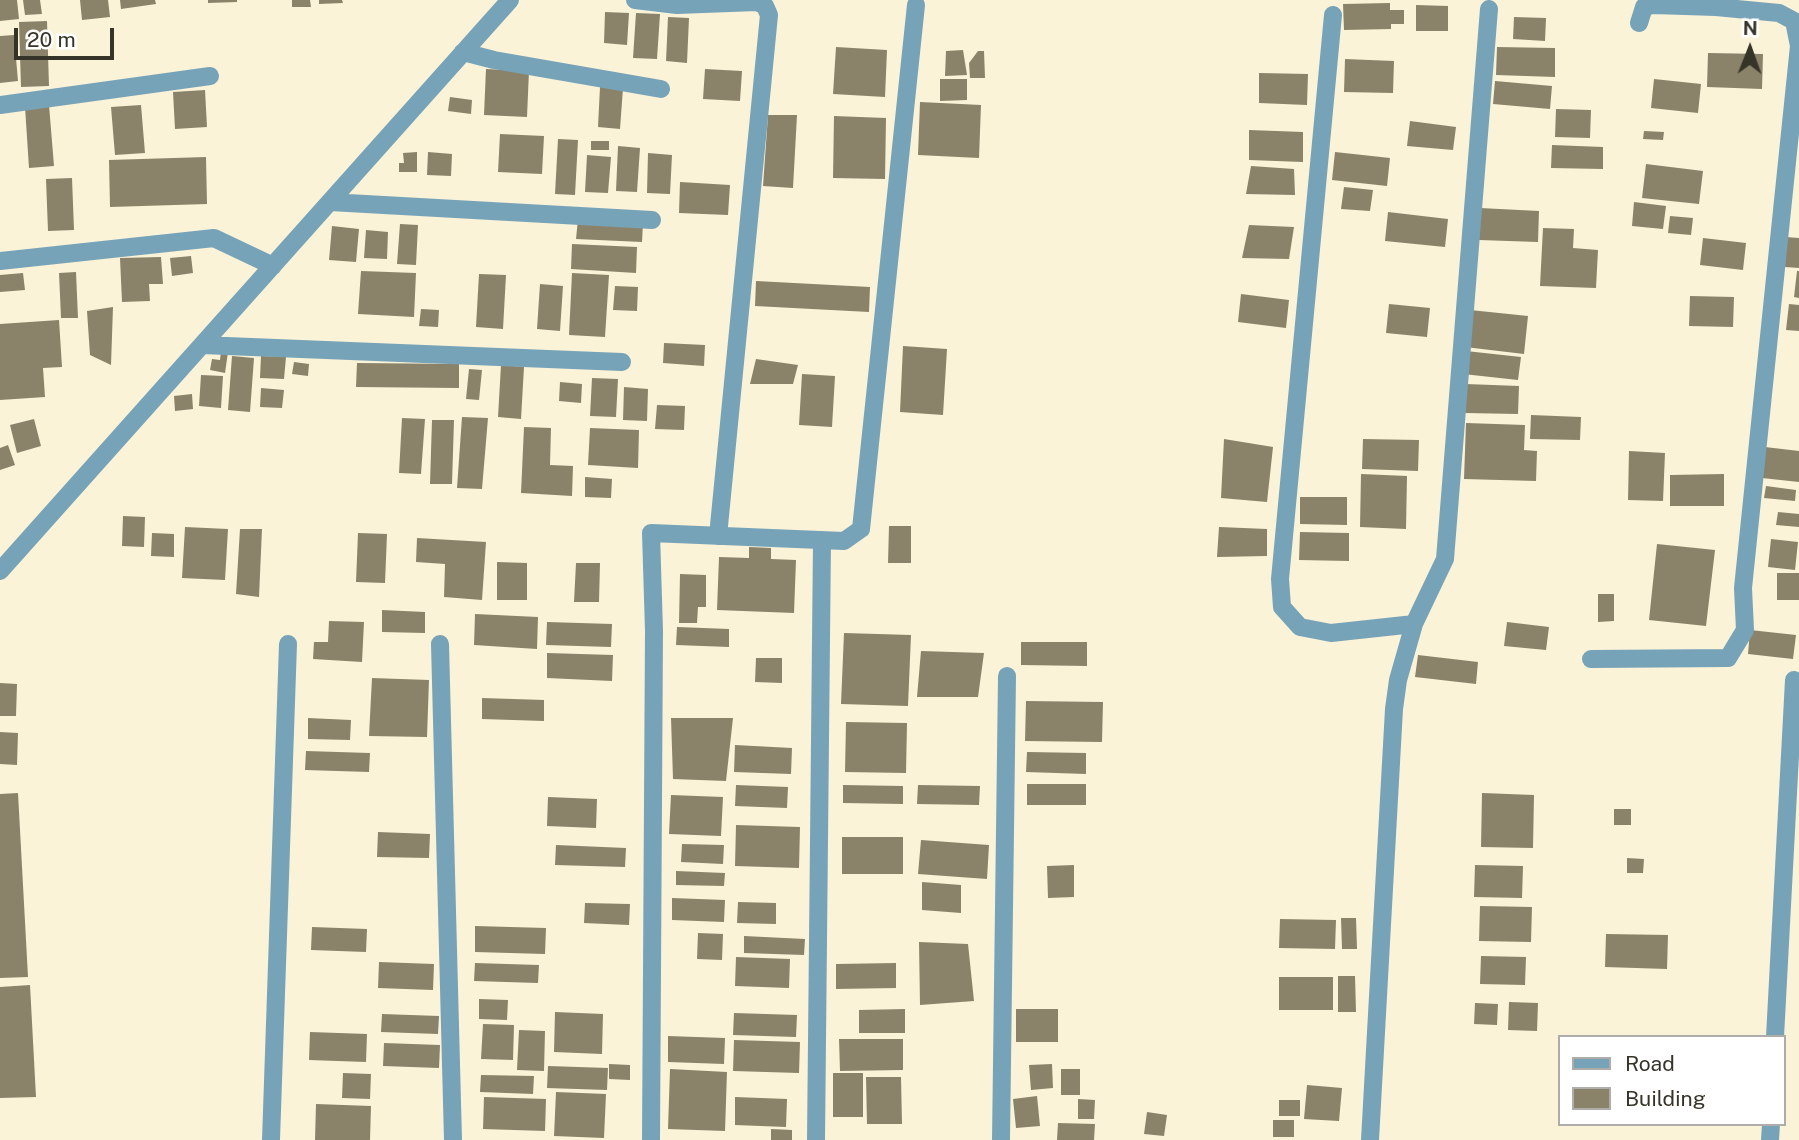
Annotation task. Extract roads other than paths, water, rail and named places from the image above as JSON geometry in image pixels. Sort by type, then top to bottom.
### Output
[{"type":"street","points":[[0,571],[510,0]]},
{"type":"street","points":[[635,0],[677,5],[757,2],[765,6],[769,15],[719,536]]},
{"type":"street","points":[[651,1140],[654,631],[651,533],[844,541],[861,529],[916,5]]},
{"type":"street","points":[[1591,659],[1728,658],[1745,630],[1743,588],[1798,46],[1794,22],[1779,13],[1653,5],[1644,7],[1639,23]]},
{"type":"street","points":[[1370,1140],[1394,709],[1398,680],[1414,624],[1445,559],[1489,9]]},
{"type":"street","points":[[1334,15],[1280,579],[1282,607],[1300,627],[1331,633],[1414,624]]},
{"type":"street","points":[[463,52],[494,60],[661,89]]},
{"type":"street","points":[[0,105],[210,76]]},
{"type":"street","points":[[330,202],[652,220]]},
{"type":"street","points":[[0,261],[214,238],[273,266]]},
{"type":"street","points":[[202,345],[622,362]]},
{"type":"street","points":[[816,1140],[821,540]]},
{"type":"street","points":[[271,1140],[288,644]]},
{"type":"street","points":[[440,644],[453,1140]]},
{"type":"street","points":[[1001,1140],[1007,676]]},
{"type":"street","points":[[1775,1035],[1794,680]]}]
